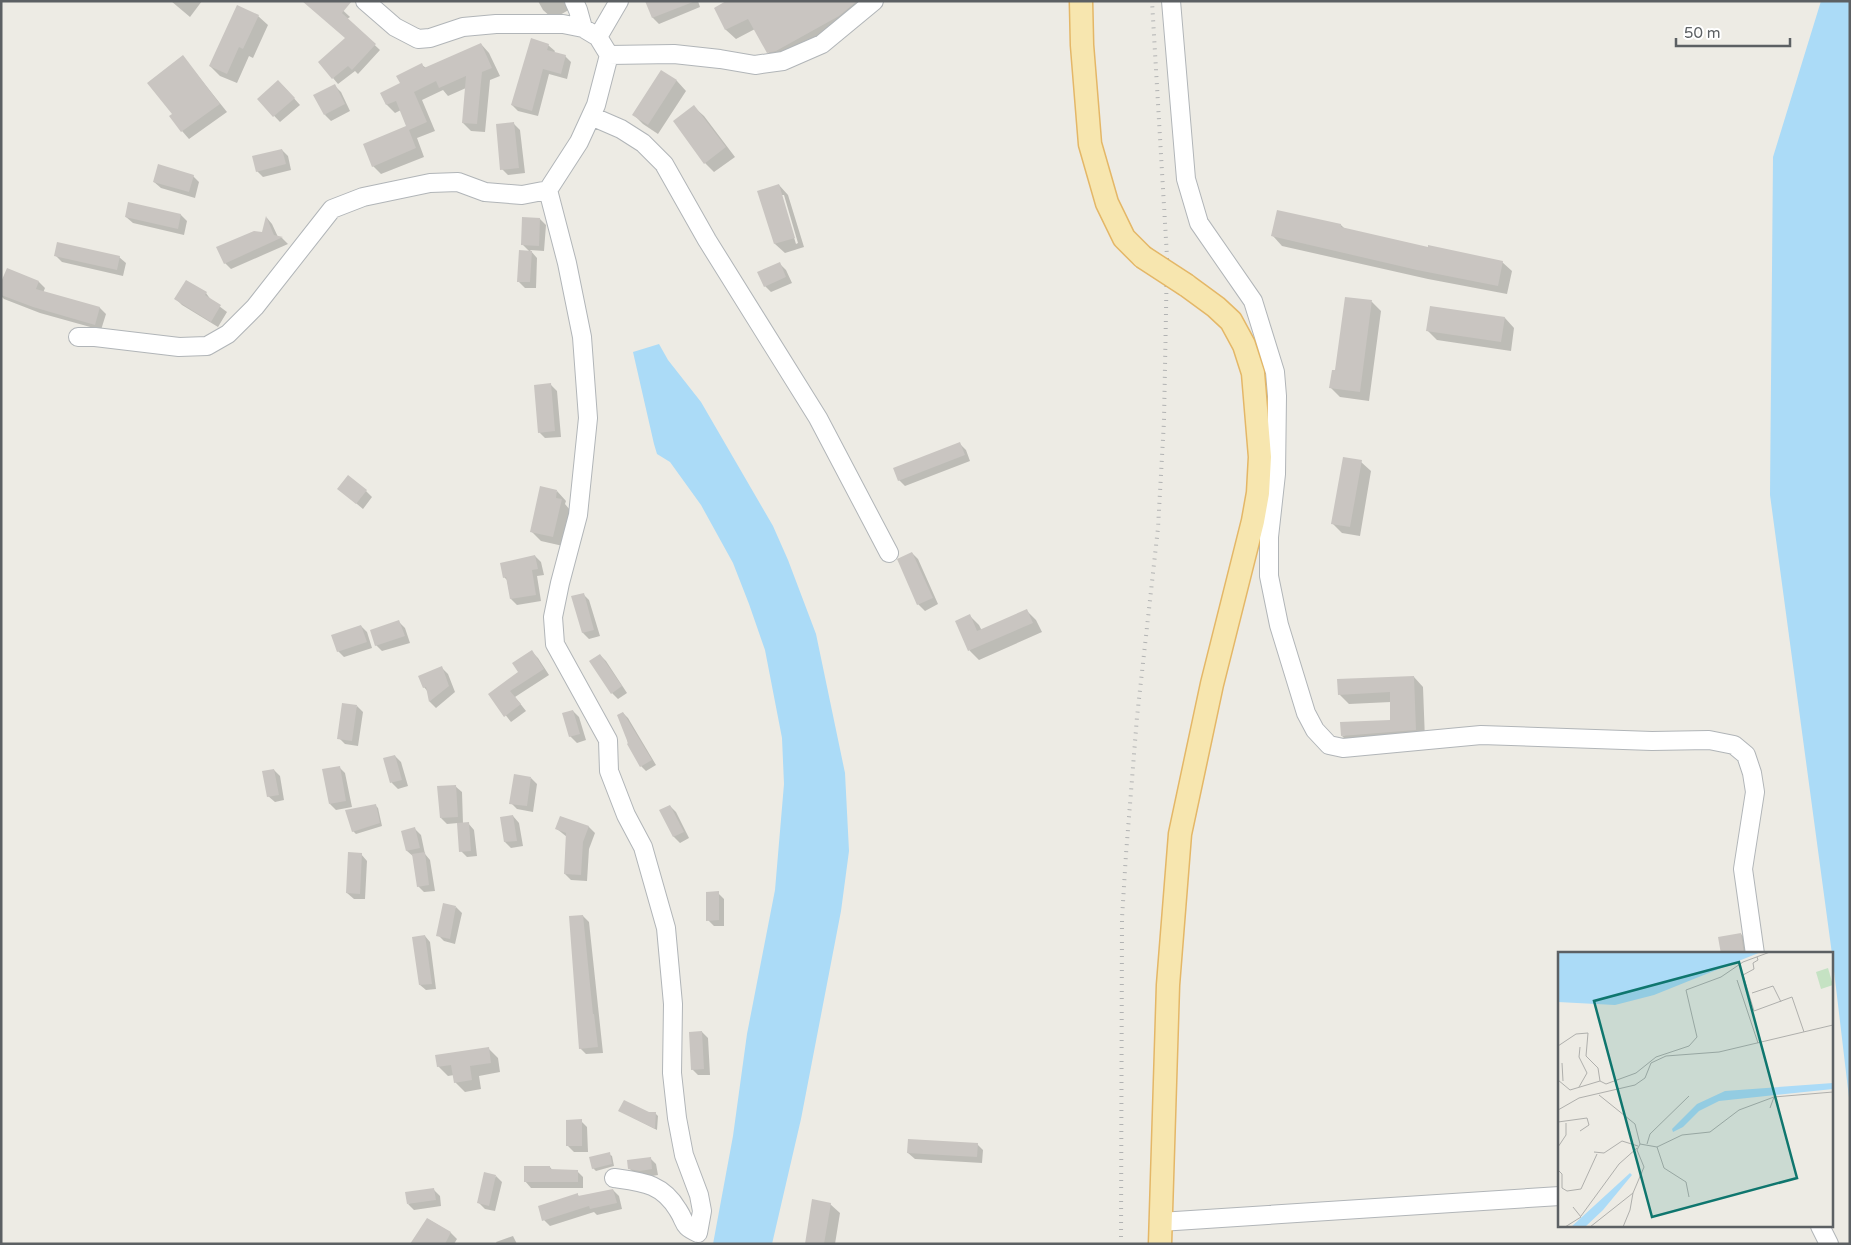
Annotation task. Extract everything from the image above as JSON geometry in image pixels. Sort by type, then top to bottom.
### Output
[{"type":"main road","points":[[1081,1],[1083,63],[1090,144],[1107,203],[1124,238],[1143,257],[1186,285],[1216,307],[1231,321],[1244,345],[1264,373],[1258,493],[1240,577],[1212,684],[1180,834],[1168,984],[1160,1244]]},
{"type":"street","points":[[364,1],[395,28],[418,40],[430,38],[463,26],[563,24],[582,28],[598,37],[609,55],[596,105],[578,142],[548,190],[567,263],[582,337],[588,418],[578,515],[553,617],[555,644],[608,740],[609,771],[626,815],[643,847],[666,928],[673,1004],[672,1073],[677,1118],[684,1155],[699,1195],[702,1211],[696,1239]]},
{"type":"street","points":[[574,1],[582,28]]},
{"type":"street","points":[[598,37],[619,1]]},
{"type":"street","points":[[609,55],[674,54],[755,65],[783,61],[822,44],[874,1]]},
{"type":"street","points":[[1171,1],[1186,179],[1200,223],[1253,301],[1264,373],[1277,396],[1276,474],[1269,537],[1269,576],[1279,625],[1298,690],[1306,713],[1315,730],[1329,745],[1343,748],[1482,735],[1652,741],[1709,740],[1734,745],[1746,755],[1752,773],[1755,792],[1743,869],[1755,952]]},
{"type":"street","points":[[591,116],[621,129],[643,143],[664,164],[707,240],[818,418],[888,554]]},
{"type":"street","points":[[78,337],[95,336],[179,347],[207,346],[228,334],[256,307],[332,208],[364,197],[430,183],[458,182],[485,192],[522,195],[548,190]]},
{"type":"street","points":[[614,1178],[657,1187],[679,1210],[687,1228],[696,1239]]},
{"type":"street","points":[[1160,1222],[1558,1196]]},
{"type":"street","points":[[1821,1228],[1829,1244]]},
{"type":"water","points":[[1821,1],[1850,1],[1850,1106],[1834,971],[1834,952],[1832,952],[1770,495],[1773,157]]},
{"type":"water","points":[[659,344],[668,360],[701,402],[773,526],[788,560],[816,634],[845,773],[849,851],[841,911],[801,1119],[772,1244],[713,1244],[733,1136],[747,1034],[775,890],[784,784],[782,738],[765,650],[733,563],[701,505],[670,462],[657,454],[633,352]]},
{"type":"building","points":[[302,1],[352,1],[342,13],[376,44],[352,70],[348,66],[332,79],[318,62],[345,38]]},
{"type":"building","points":[[645,1],[693,1],[693,2],[652,18]]},
{"type":"building","points":[[726,1],[857,1],[839,16],[776,51],[767,53],[748,19],[725,30],[714,8]]},
{"type":"building","points":[[237,5],[259,15],[243,49],[239,47],[227,74],[209,66]]},
{"type":"building","points":[[531,38],[549,44],[547,50],[566,55],[561,74],[543,69],[532,111],[511,105]]},
{"type":"building","points":[[481,43],[492,68],[482,72],[477,124],[462,123],[466,76],[439,88],[436,81],[414,92],[427,122],[409,130],[416,148],[372,167],[363,144],[406,126],[396,101],[386,105],[380,93],[400,83],[396,76],[422,63],[424,68]]},
{"type":"building","points":[[183,55],[220,104],[181,132],[169,116],[172,114],[147,83]]},
{"type":"building","points":[[661,70],[677,80],[648,125],[632,115]]},
{"type":"building","points":[[278,80],[295,98],[273,117],[257,99]]},
{"type":"building","points":[[335,84],[345,104],[324,115],[313,95]]},
{"type":"building","points":[[694,105],[726,147],[704,164],[673,121]]},
{"type":"building","points":[[514,122],[519,168],[500,170],[496,124]]},
{"type":"building","points":[[282,149],[286,164],[256,172],[252,156]]},
{"type":"building","points":[[158,164],[194,175],[189,192],[153,182]]},
{"type":"building","points":[[779,184],[795,238],[774,244],[757,191]]},
{"type":"building","points":[[128,202],[181,214],[178,229],[125,217]]},
{"type":"building","points":[[1277,210],[1341,224],[1341,227],[1428,247],[1428,245],[1503,261],[1498,286],[1417,270],[1271,236]]},
{"type":"building","points":[[266,216],[274,235],[283,237],[224,264],[216,247],[254,231],[262,232]]},
{"type":"building","points":[[522,217],[540,218],[539,246],[521,245]]},
{"type":"building","points":[[57,242],[120,256],[117,270],[54,256]]},
{"type":"building","points":[[519,250],[532,251],[530,282],[517,282]]},
{"type":"building","points":[[780,262],[786,277],[764,287],[757,272]]},
{"type":"building","points":[[7,268],[39,281],[36,289],[100,307],[95,325],[33,307],[1,295],[1,282]]},
{"type":"building","points":[[186,280],[207,292],[205,295],[221,305],[211,322],[174,299]]},
{"type":"building","points":[[1345,297],[1372,300],[1360,392],[1329,388],[1332,370],[1335,370]]},
{"type":"building","points":[[1430,306],[1505,317],[1501,342],[1426,331]]},
{"type":"building","points":[[551,383],[555,431],[538,433],[534,385]]},
{"type":"building","points":[[960,442],[965,455],[898,481],[893,468]]},
{"type":"building","points":[[1343,457],[1362,460],[1350,527],[1331,524]]},
{"type":"building","points":[[348,475],[367,490],[356,504],[337,489]]},
{"type":"building","points":[[540,486],[557,490],[556,498],[562,499],[553,537],[530,532]]},
{"type":"building","points":[[912,552],[933,598],[917,605],[897,559]]},
{"type":"building","points":[[535,555],[538,569],[532,570],[536,595],[510,599],[506,577],[503,578],[500,563]]},
{"type":"building","points":[[584,593],[594,630],[582,633],[571,596]]},
{"type":"building","points":[[1027,609],[1033,623],[968,651],[955,621],[970,614],[977,631]]},
{"type":"building","points":[[399,620],[405,636],[375,646],[370,630]]},
{"type":"building","points":[[361,625],[367,642],[337,652],[331,635]]},
{"type":"building","points":[[532,650],[544,669],[510,691],[521,704],[504,717],[488,694],[518,672],[512,663]]},
{"type":"building","points":[[600,654],[622,686],[611,694],[589,661]]},
{"type":"building","points":[[442,666],[449,686],[429,702],[426,687],[423,688],[418,676]]},
{"type":"building","points":[[1414,676],[1416,730],[1341,736],[1340,722],[1390,720],[1390,692],[1338,695],[1337,679]]},
{"type":"building","points":[[342,703],[357,705],[352,741],[337,739]]},
{"type":"building","points":[[573,710],[580,734],[569,737],[562,713]]},
{"type":"building","points":[[623,712],[652,760],[640,767],[627,744],[617,715]]},
{"type":"building","points":[[395,755],[402,780],[390,783],[383,758]]},
{"type":"building","points":[[340,766],[346,801],[329,804],[322,769]]},
{"type":"building","points":[[274,769],[279,795],[267,797],[262,771]]},
{"type":"building","points":[[514,774],[531,777],[527,806],[509,804]]},
{"type":"building","points":[[456,785],[458,817],[440,818],[437,786]]},
{"type":"building","points":[[376,804],[380,823],[352,832],[345,810]]},
{"type":"building","points":[[670,805],[684,832],[673,837],[659,810]]},
{"type":"building","points":[[513,815],[517,841],[504,842],[500,817]]},
{"type":"building","points":[[560,816],[589,826],[583,842],[581,875],[564,874],[566,833],[555,829]]},
{"type":"building","points":[[469,822],[471,851],[459,852],[457,823]]},
{"type":"building","points":[[415,827],[420,848],[406,851],[401,831]]},
{"type":"building","points":[[348,852],[362,853],[360,894],[346,893]]},
{"type":"building","points":[[425,852],[429,885],[417,887],[412,854]]},
{"type":"building","points":[[719,891],[719,920],[706,921],[706,892]]},
{"type":"building","points":[[443,903],[456,906],[450,939],[436,936]]},
{"type":"building","points":[[583,915],[598,1047],[579,1049],[569,916]]},
{"type":"building","points":[[1741,933],[1744,952],[1721,952],[1718,937]]},
{"type":"building","points":[[425,935],[432,984],[419,985],[412,937]]},
{"type":"building","points":[[702,1031],[704,1069],[691,1070],[689,1032]]},
{"type":"building","points":[[489,1047],[491,1063],[470,1066],[472,1080],[454,1083],[451,1065],[437,1067],[435,1055]]},
{"type":"building","points":[[624,1100],[649,1112],[656,1112],[655,1129],[618,1111]]},
{"type":"building","points":[[582,1119],[582,1146],[566,1146],[566,1120]]},
{"type":"building","points":[[908,1139],[978,1143],[977,1157],[907,1153]]},
{"type":"building","points":[[610,1152],[612,1164],[592,1169],[589,1157]]},
{"type":"building","points":[[651,1157],[652,1169],[640,1171],[628,1169],[627,1160]]},
{"type":"building","points":[[524,1166],[550,1166],[550,1169],[578,1170],[578,1182],[524,1182]]},
{"type":"building","points":[[484,1172],[496,1175],[489,1206],[477,1203]]},
{"type":"building","points":[[434,1188],[436,1200],[407,1204],[405,1192]]},
{"type":"building","points":[[613,1189],[617,1203],[590,1209],[589,1206],[542,1221],[538,1206],[578,1193],[578,1196]]},
{"type":"building","points":[[812,1199],[831,1203],[824,1244],[805,1244]]},
{"type":"building","points":[[427,1218],[451,1232],[445,1244],[410,1244]]},
{"type":"railway","points":[[1121,1244],[1122,918],[1137,717],[1158,528],[1164,421],[1167,257],[1152,1]]}]
